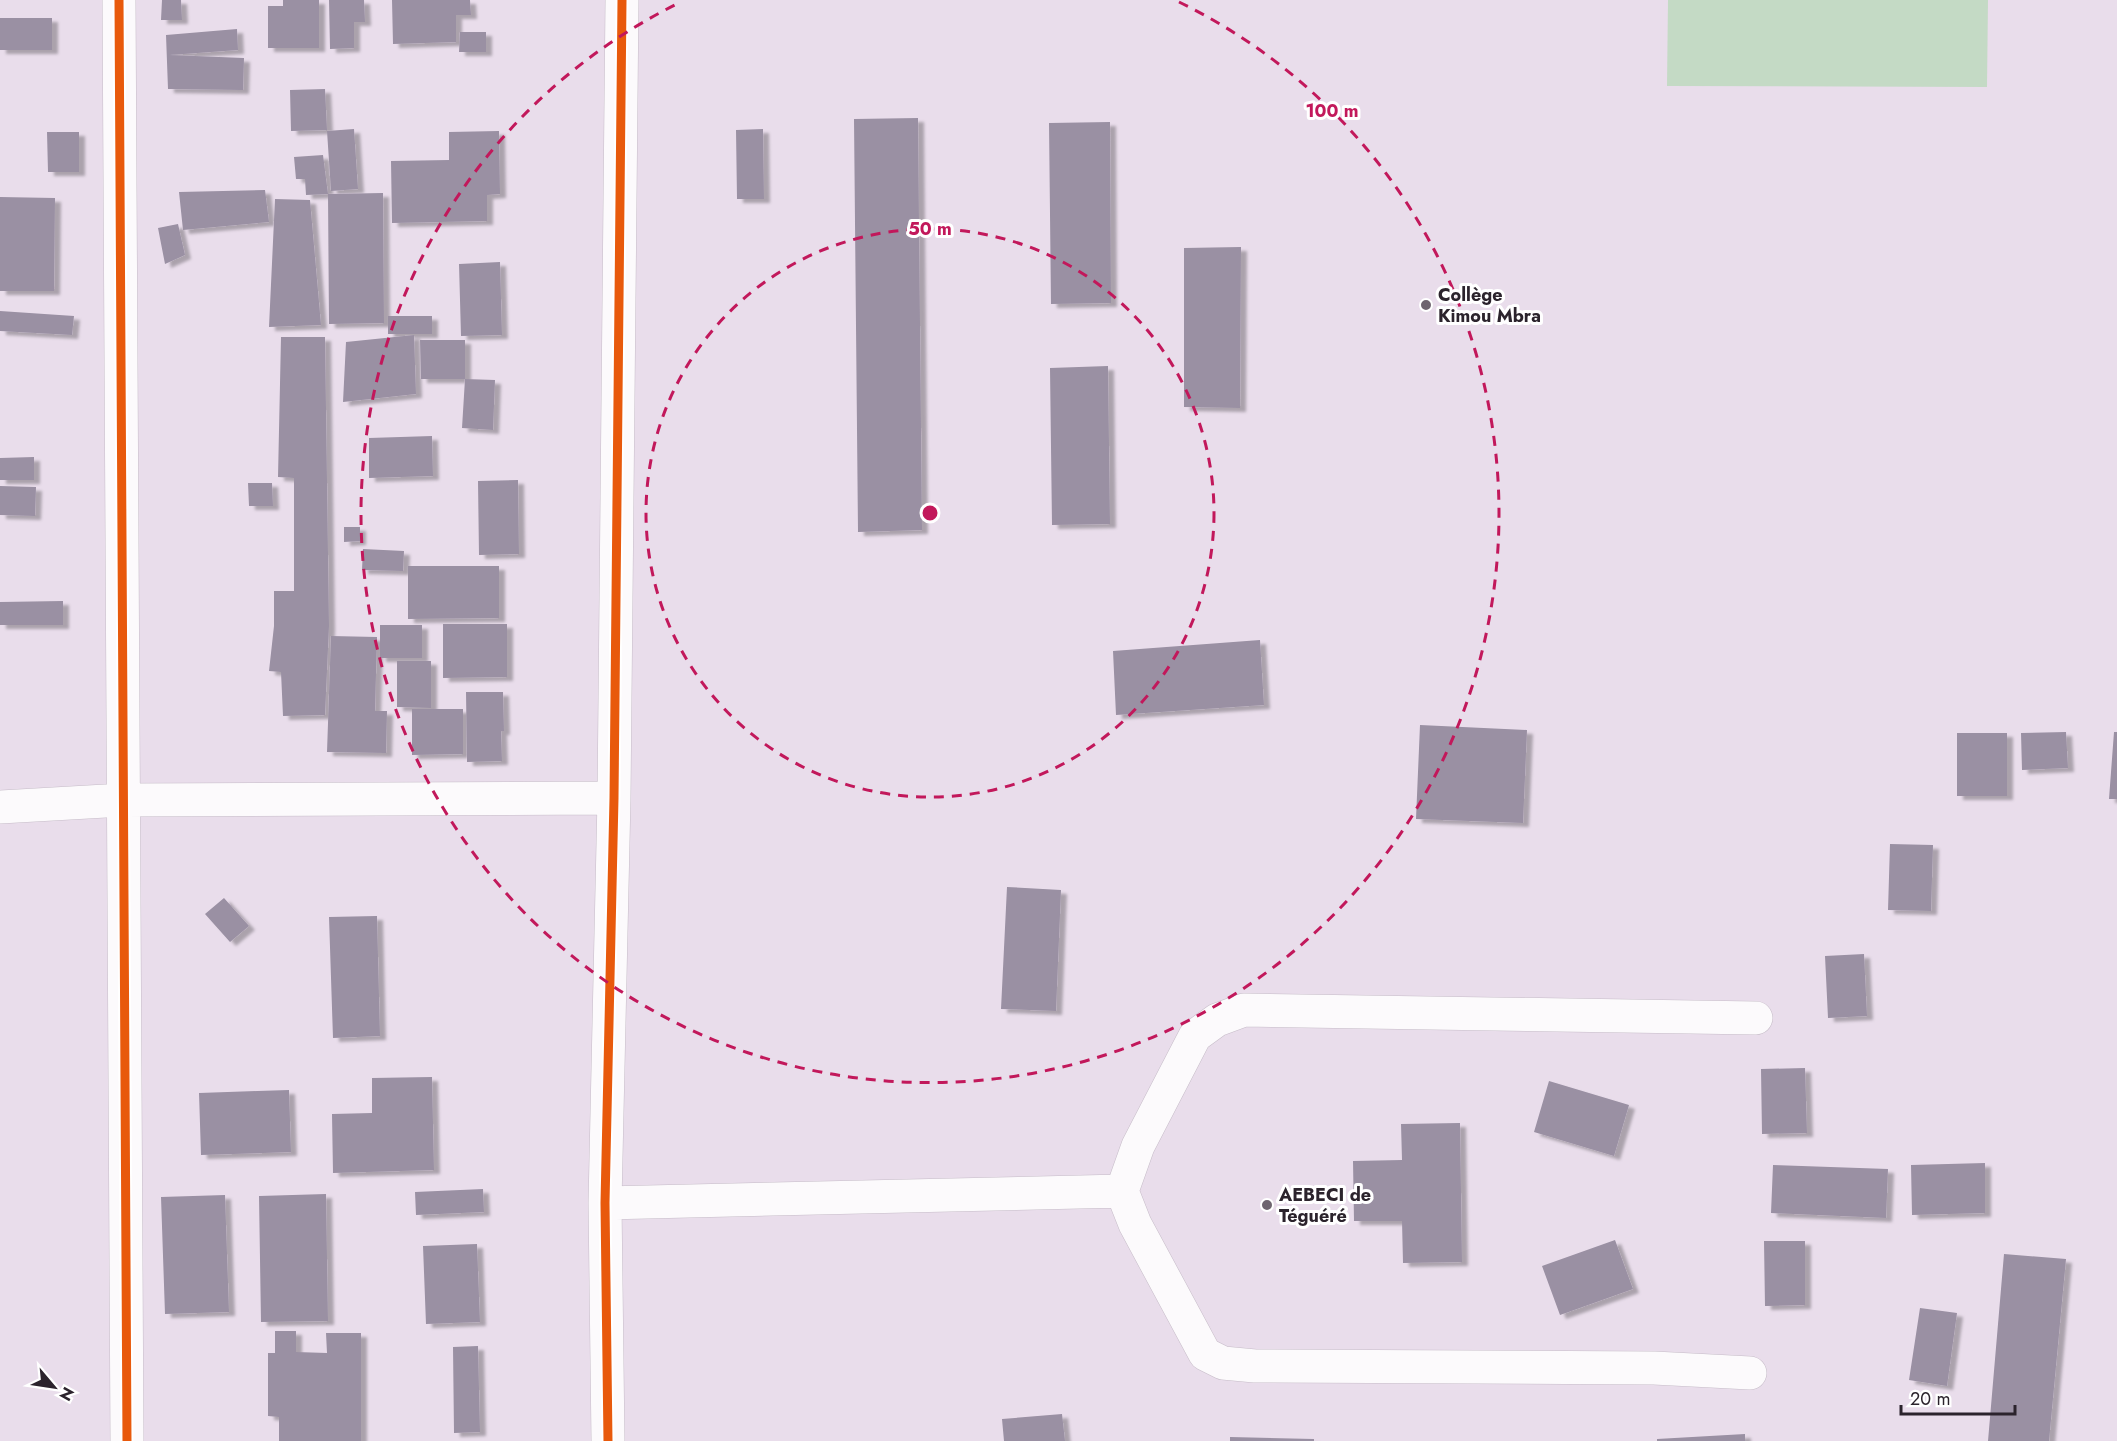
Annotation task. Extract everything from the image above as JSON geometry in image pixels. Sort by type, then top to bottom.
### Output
[{"type":"street","points":[[119,0],[127,1441]]},
{"type":"street","points":[[608,1441],[605,1203],[614,798],[622,0]]},
{"type":"street","points":[[0,807],[123,800],[614,798]]},
{"type":"street","points":[[1750,1373],[1654,1368],[1255,1366],[1223,1363],[1205,1354],[1135,1224],[1122,1191],[1138,1146],[1195,1036],[1216,1020],[1244,1010],[1756,1018]]},
{"type":"street","points":[[605,1203],[1122,1191]]},
{"type":"green space","points":[[1668,0],[1988,0],[1987,87],[1667,86]]},
{"type":"building","points":[[162,0],[181,0],[182,20],[161,20]]},
{"type":"building","points":[[283,0],[319,0],[319,48],[268,48],[268,6],[283,6]]},
{"type":"building","points":[[329,0],[364,0],[365,22],[354,22],[354,48],[330,49]]},
{"type":"building","points":[[392,0],[470,0],[471,15],[456,15],[456,42],[393,44]]},
{"type":"building","points":[[0,18],[52,18],[52,50],[0,50]]},
{"type":"building","points":[[237,29],[238,50],[170,55],[244,58],[243,90],[168,89],[166,35]]},
{"type":"building","points":[[460,32],[486,32],[486,52],[459,52]]},
{"type":"building","points":[[325,89],[327,130],[291,131],[290,90]]},
{"type":"building","points":[[918,118],[922,530],[858,532],[854,119]]},
{"type":"building","points":[[1110,122],[1111,303],[1051,304],[1049,123]]},
{"type":"building","points":[[354,129],[358,189],[331,191],[327,131]]},
{"type":"building","points":[[763,129],[764,199],[737,199],[736,130]]},
{"type":"building","points":[[499,131],[500,194],[487,195],[487,221],[392,223],[391,161],[449,160],[449,132]]},
{"type":"building","points":[[47,132],[79,132],[79,172],[48,172]]},
{"type":"building","points":[[323,155],[328,194],[306,195],[305,179],[296,179],[294,157]]},
{"type":"building","points":[[265,190],[269,222],[183,230],[179,192]]},
{"type":"building","points":[[383,193],[384,323],[329,324],[328,194]]},
{"type":"building","points":[[0,197],[55,198],[54,291],[0,291]]},
{"type":"building","points":[[275,199],[310,200],[321,325],[269,327]]},
{"type":"building","points":[[178,224],[185,255],[165,264],[158,228]]},
{"type":"building","points":[[1241,247],[1240,408],[1184,407],[1184,248]]},
{"type":"building","points":[[500,262],[502,335],[461,336],[459,264]]},
{"type":"building","points":[[0,311],[74,316],[72,335],[0,331]]},
{"type":"building","points":[[388,316],[432,316],[432,334],[388,334]]},
{"type":"building","points":[[414,335],[416,394],[343,402],[346,342]]},
{"type":"building","points":[[281,337],[325,337],[329,626],[325,715],[283,716],[281,672],[269,671],[274,626],[274,591],[294,591],[294,478],[278,477]]},
{"type":"building","points":[[420,340],[465,340],[465,379],[421,379]]},
{"type":"building","points":[[1108,366],[1110,524],[1052,525],[1050,368]]},
{"type":"building","points":[[465,379],[495,380],[493,430],[462,428]]},
{"type":"building","points":[[432,436],[433,476],[369,478],[369,438]]},
{"type":"building","points":[[34,457],[34,480],[0,480],[0,458]]},
{"type":"building","points":[[518,480],[519,554],[479,555],[478,481]]},
{"type":"building","points":[[248,483],[272,483],[273,506],[249,506]]},
{"type":"building","points":[[0,486],[36,487],[35,516],[0,515]]},
{"type":"building","points":[[344,527],[360,527],[360,541],[344,542]]},
{"type":"building","points":[[363,549],[404,551],[403,571],[362,570]]},
{"type":"building","points":[[408,566],[499,566],[499,618],[408,619]]},
{"type":"building","points":[[63,601],[63,625],[0,625],[0,602]]},
{"type":"building","points":[[443,624],[507,624],[507,677],[443,678]]},
{"type":"building","points":[[380,625],[422,625],[422,658],[380,658]]},
{"type":"building","points":[[331,636],[377,637],[375,711],[387,711],[386,753],[327,752]]},
{"type":"building","points":[[1260,640],[1264,705],[1116,715],[1113,651]]},
{"type":"building","points":[[397,661],[431,661],[431,708],[397,707]]},
{"type":"building","points":[[466,692],[503,692],[502,761],[467,762]]},
{"type":"building","points":[[412,709],[463,709],[463,754],[412,755]]},
{"type":"building","points":[[1420,725],[1527,730],[1523,823],[1416,819]]},
{"type":"building","points":[[2066,732],[2068,768],[2022,770],[2021,733]]},
{"type":"building","points":[[2114,732],[2117,732],[2117,799],[2109,799]]},
{"type":"building","points":[[1957,733],[2007,733],[2007,796],[1957,796]]},
{"type":"building","points":[[1890,844],[1933,845],[1931,911],[1888,910]]},
{"type":"building","points":[[1007,887],[1061,890],[1056,1011],[1001,1009]]},
{"type":"building","points":[[224,898],[249,926],[230,942],[205,914]]},
{"type":"building","points":[[377,916],[380,1036],[333,1038],[329,917]]},
{"type":"building","points":[[1864,954],[1867,1016],[1828,1018],[1825,956]]},
{"type":"building","points":[[1805,1068],[1807,1133],[1762,1134],[1761,1069]]},
{"type":"building","points":[[432,1077],[434,1170],[333,1173],[332,1114],[372,1113],[372,1078]]},
{"type":"building","points":[[1549,1081],[1629,1105],[1614,1156],[1534,1132]]},
{"type":"building","points":[[289,1090],[291,1152],[201,1155],[199,1093]]},
{"type":"building","points":[[1460,1123],[1462,1262],[1403,1263],[1402,1221],[1354,1221],[1353,1161],[1402,1160],[1401,1124]]},
{"type":"building","points":[[1985,1163],[1985,1213],[1912,1215],[1911,1165]]},
{"type":"building","points":[[1773,1165],[1888,1169],[1886,1218],[1771,1213]]},
{"type":"building","points":[[483,1189],[484,1212],[416,1215],[415,1192]]},
{"type":"building","points":[[326,1194],[328,1321],[261,1322],[259,1196]]},
{"type":"building","points":[[225,1195],[229,1312],[165,1314],[161,1197]]},
{"type":"building","points":[[1615,1240],[1633,1289],[1560,1315],[1542,1266]]},
{"type":"building","points":[[1764,1241],[1805,1241],[1805,1305],[1765,1306]]},
{"type":"building","points":[[477,1244],[480,1322],[426,1324],[423,1246]]},
{"type":"building","points":[[2004,1254],[2066,1259],[2049,1441],[1988,1441]]},
{"type":"building","points":[[1920,1308],[1957,1313],[1947,1386],[1909,1380]]},
{"type":"building","points":[[275,1331],[296,1331],[296,1352],[327,1353],[326,1333],[361,1333],[361,1441],[279,1441],[279,1417],[268,1416],[268,1353],[275,1353]]},
{"type":"building","points":[[478,1346],[480,1432],[454,1433],[453,1347]]},
{"type":"building","points":[[1062,1414],[1065,1441],[1004,1441],[1002,1419]]},
{"type":"building","points":[[1745,1434],[1745,1441],[1657,1441],[1657,1439]]},
{"type":"building","points":[[1230,1437],[1314,1439],[1314,1441],[1230,1441]]},
{"type":"cycle path","points":[[119,0],[127,1441]]},
{"type":"cycle path","points":[[608,1441],[605,1203],[614,798],[622,0]]},
{"type":"place","name":"Collège Kimou Mbra","points":[[1426,305]]},
{"type":"place","name":"AEBECI de Téguéré","points":[[1267,1205]]}]
